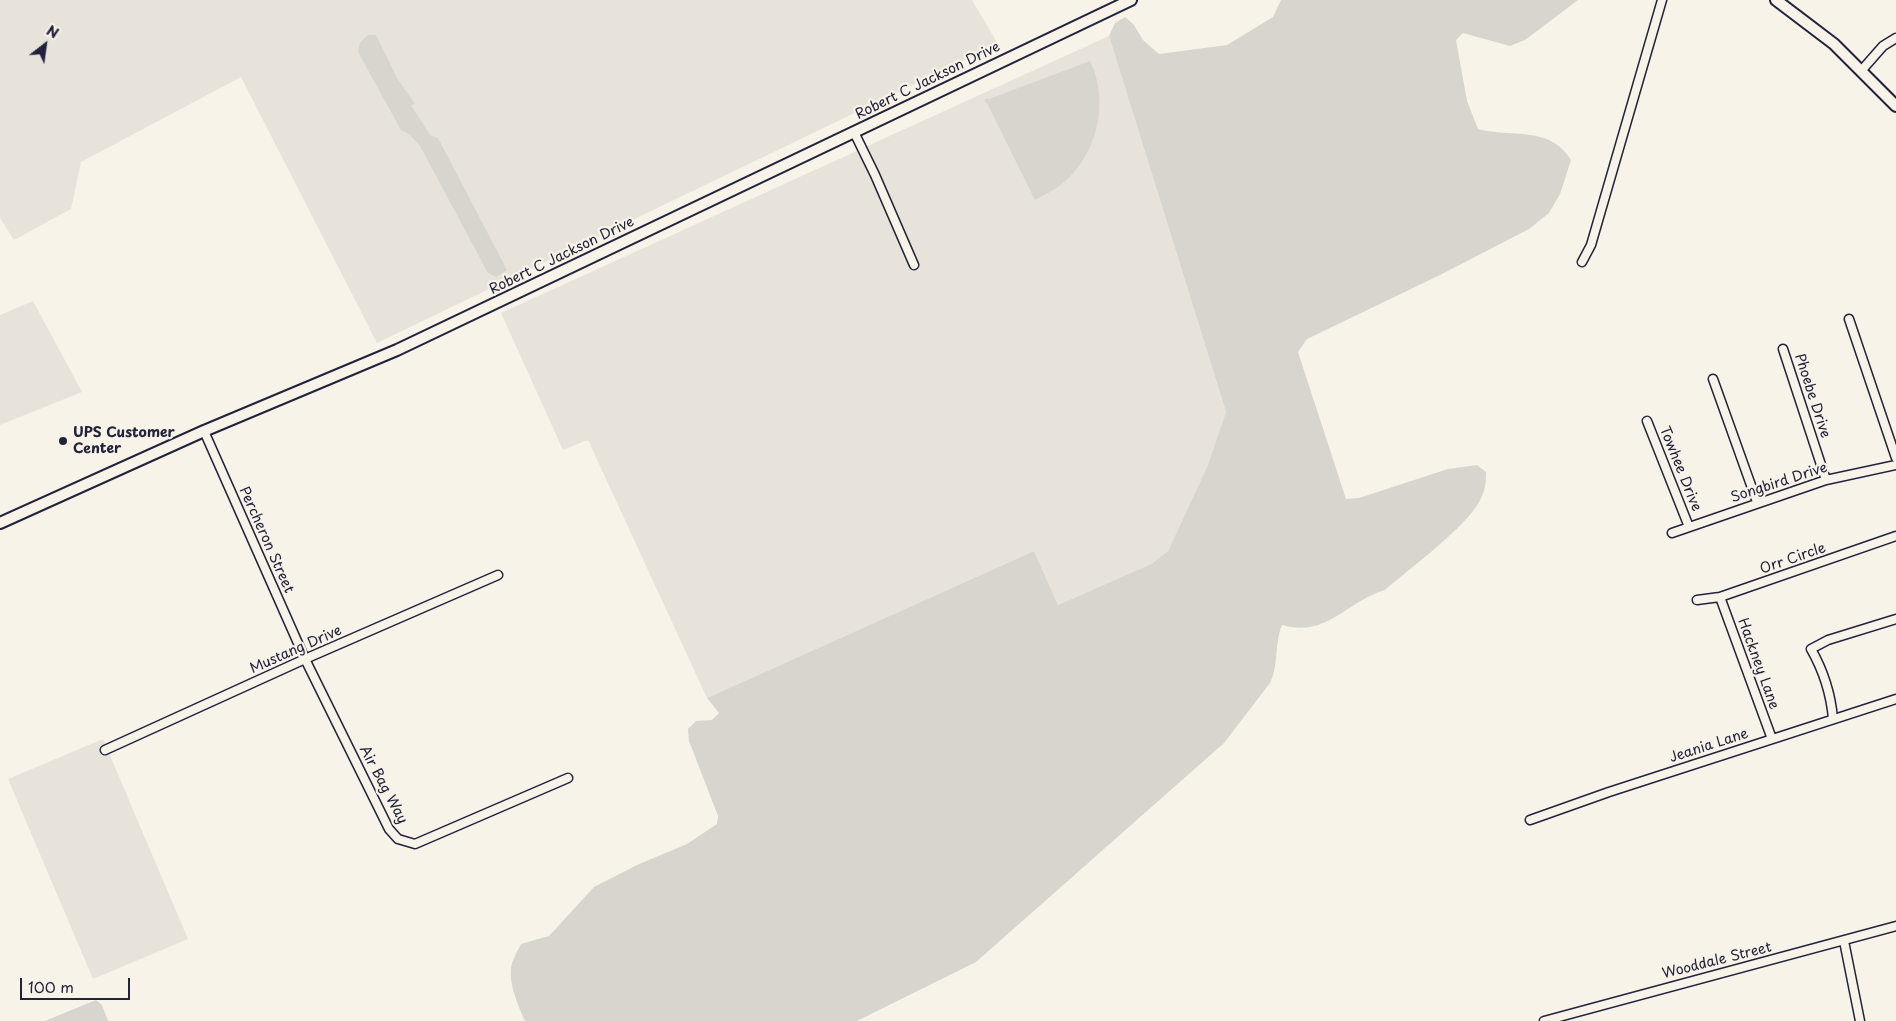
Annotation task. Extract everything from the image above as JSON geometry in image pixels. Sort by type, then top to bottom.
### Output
[{"type":"main road","name":"Robert C Jackson Drive","points":[[0,523],[204,431],[397,350],[1131,0]]},
{"type":"main road","points":[[1776,0],[1818,30],[1896,106]]},
{"type":"street","points":[[1582,262],[1591,245],[1662,0]]},
{"type":"street","points":[[1862,71],[1883,46],[1896,38]]},
{"type":"street","points":[[854,132],[914,265]]},
{"type":"street","points":[[1849,319],[1896,458]]},
{"type":"street","name":"Phoebe Drive","points":[[1783,350],[1826,480]]},
{"type":"street","points":[[1714,379],[1757,502]]},
{"type":"street","name":"Towhee Drive","points":[[1647,421],[1690,527]]},
{"type":"street","name":"Percheron Street","points":[[204,431],[305,659]]},
{"type":"street","name":"Songbird Drive","points":[[1672,533],[1757,502],[1826,480],[1896,465]]},
{"type":"street","name":"Orr Circle","points":[[1697,600],[1720,597],[1896,536]]},
{"type":"street","name":"Mustang Drive","points":[[105,750],[305,659],[498,575]]},
{"type":"street","name":"Hackney Lane","points":[[1720,597],[1772,739]]},
{"type":"street","points":[[1833,719],[1832,703],[1811,649],[1828,640],[1896,620]]},
{"type":"street","name":"Air Bag Way","points":[[305,659],[390,829],[398,839],[415,844],[568,778]]},
{"type":"street","name":"Jeania Lane","points":[[1530,820],[1609,792],[1896,699]]},
{"type":"street","name":"Wooddale Street","points":[[1544,1021],[1594,1006],[1844,942],[1896,926]]},
{"type":"street","points":[[1844,942],[1860,1021]]},
{"type":"shaded area","points":[[0,0],[972,0],[998,44],[377,343],[241,77],[81,162],[71,209],[14,240],[0,218]]},
{"type":"shaded area","points":[[1281,0],[1578,0],[1525,40],[1510,46],[1463,33],[1456,40],[1467,101],[1478,129],[1541,137],[1562,149],[1571,160],[1560,194],[1549,213],[1529,229],[1440,275],[1307,339],[1298,352],[1346,499],[1359,498],[1448,469],[1477,465],[1486,472],[1485,484],[1481,498],[1472,512],[1436,548],[1385,590],[1358,602],[1324,623],[1298,628],[1282,625],[1278,640],[1275,669],[1270,683],[1224,743],[976,962],[857,1021],[525,1021],[514,993],[511,977],[512,963],[521,944],[549,936],[594,887],[637,865],[687,844],[717,824],[718,816],[689,741],[688,729],[696,721],[712,720],[719,713],[707,698],[1034,551],[1058,605],[1151,564],[1168,551],[1207,467],[1226,412],[1109,36],[1115,23],[1125,17],[1134,25],[1143,40],[1159,54],[1227,45],[1273,17]]},
{"type":"shaded area","points":[[368,35],[376,35],[397,78],[415,104],[411,105],[430,135],[438,138],[507,270],[496,277],[488,273],[420,146],[410,135],[401,130],[358,52],[360,43]]},
{"type":"shaded area","points":[[1109,36],[1226,412],[1207,467],[1168,551],[1151,564],[1058,605],[1034,551],[707,698],[588,440],[563,450],[501,313]]},
{"type":"shaded area","points":[[1090,61],[1099,95],[1099,113],[1096,131],[1090,148],[1081,164],[1069,178],[1055,189],[1035,200],[987,103],[984,101],[986,98],[989,99]]},
{"type":"shaded area","points":[[33,301],[82,392],[0,425],[0,315]]},
{"type":"shaded area","points":[[103,739],[188,939],[93,979],[8,779]]},
{"type":"shaded area","points":[[96,1000],[102,1005],[108,1021],[45,1021]]},
{"type":"place","name":"UPS Customer Center","points":[[63,441]]}]
